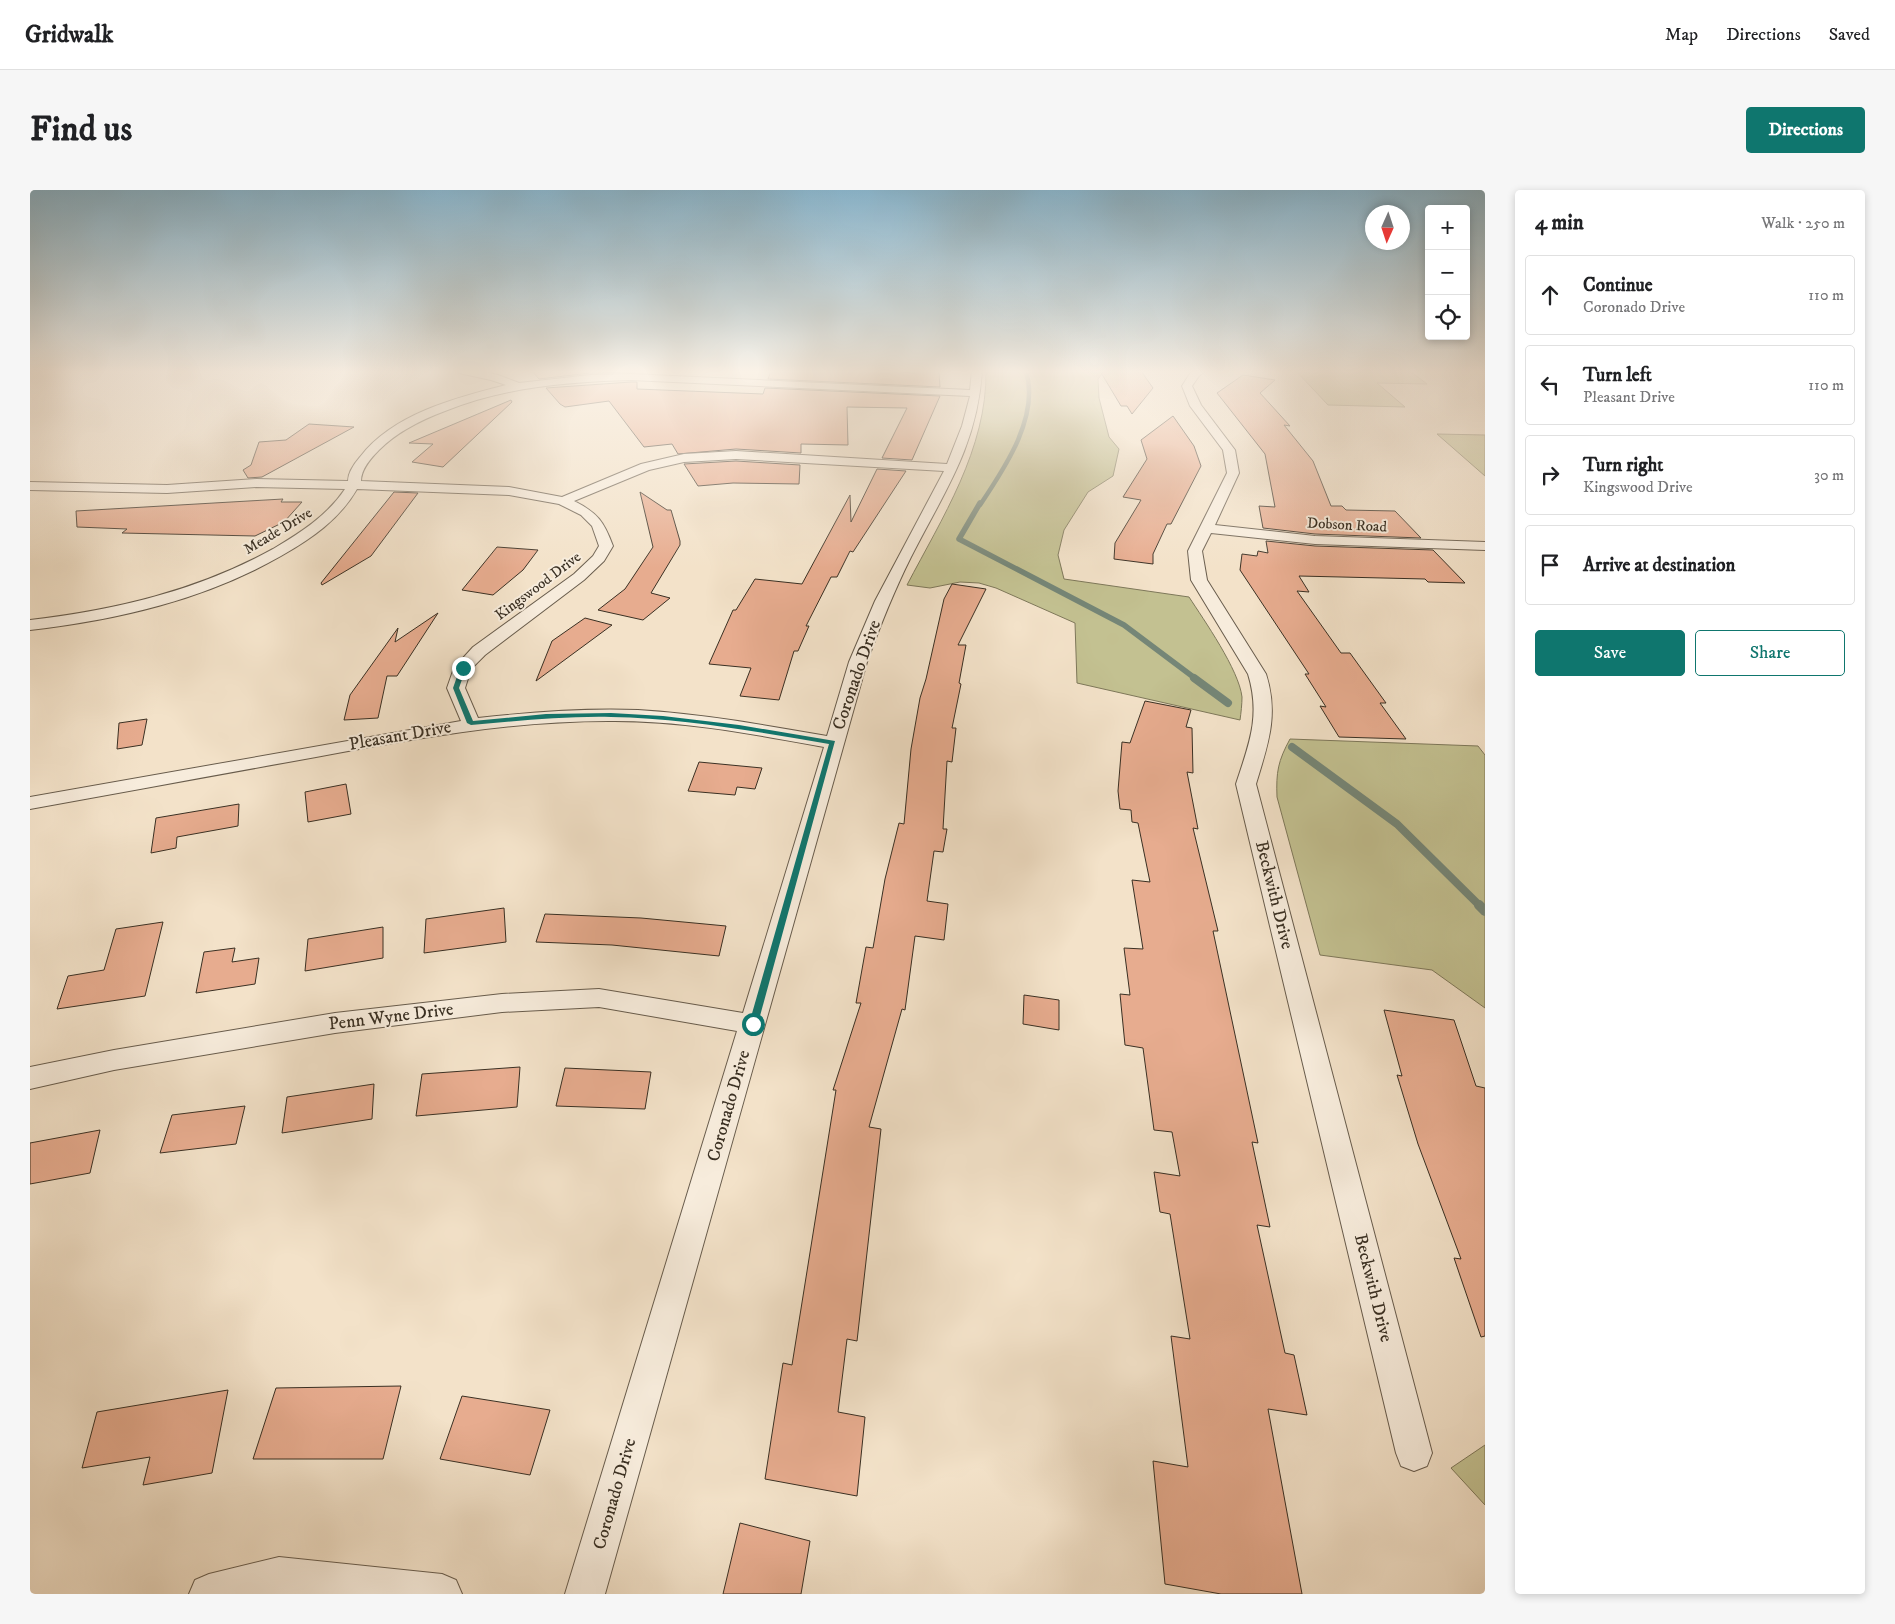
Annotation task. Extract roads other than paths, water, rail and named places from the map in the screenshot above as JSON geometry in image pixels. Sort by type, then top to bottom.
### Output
[{"type":"street","name":"Meade Drive","points":[[30,625],[106,614],[199,588],[241,572],[270,557],[323,523],[354,485],[355,475],[367,456],[389,437]]},
{"type":"street","name":"Coronado Drive","points":[[585,1594],[858,662],[888,590],[965,437]]},
{"type":"street","name":"Beckwith Drive","points":[[1219,437],[1229,450],[1233,473],[1195,551],[1199,580],[1256,674],[1263,691],[1264,721],[1246,784],[1414,1453]]},
{"type":"street","points":[[563,501],[644,467],[684,458],[736,455],[950,468]]},
{"type":"street","name":"Kingswood Drive","points":[[30,486],[167,489],[256,483],[509,491],[563,501],[586,512],[598,525],[606,546],[599,558],[579,577],[478,650],[463,668],[456,688],[471,723]]},
{"type":"street","name":"Dobson Road","points":[[1207,528],[1315,540],[1485,546]]},
{"type":"street","name":"Pleasant Drive","points":[[30,803],[471,723],[546,716],[637,716],[739,727],[833,743]]},
{"type":"street","name":"Penn Wyne Drive","points":[[30,1078],[114,1060],[335,1023],[502,1003],[599,998],[753,1024]]},
{"type":"street","points":[[209,1594],[279,1576],[442,1594]]},
{"type":"waterway","points":[[980,505],[1009,459],[1019,437]]},
{"type":"waterway","points":[[980,503],[959,539],[1124,625],[1196,679]]},
{"type":"waterway","points":[[1194,678],[1228,703]]},
{"type":"waterway","points":[[1292,747],[1397,824],[1481,907]]},
{"type":"waterway","points":[[1481,907],[1485,911]]}]
